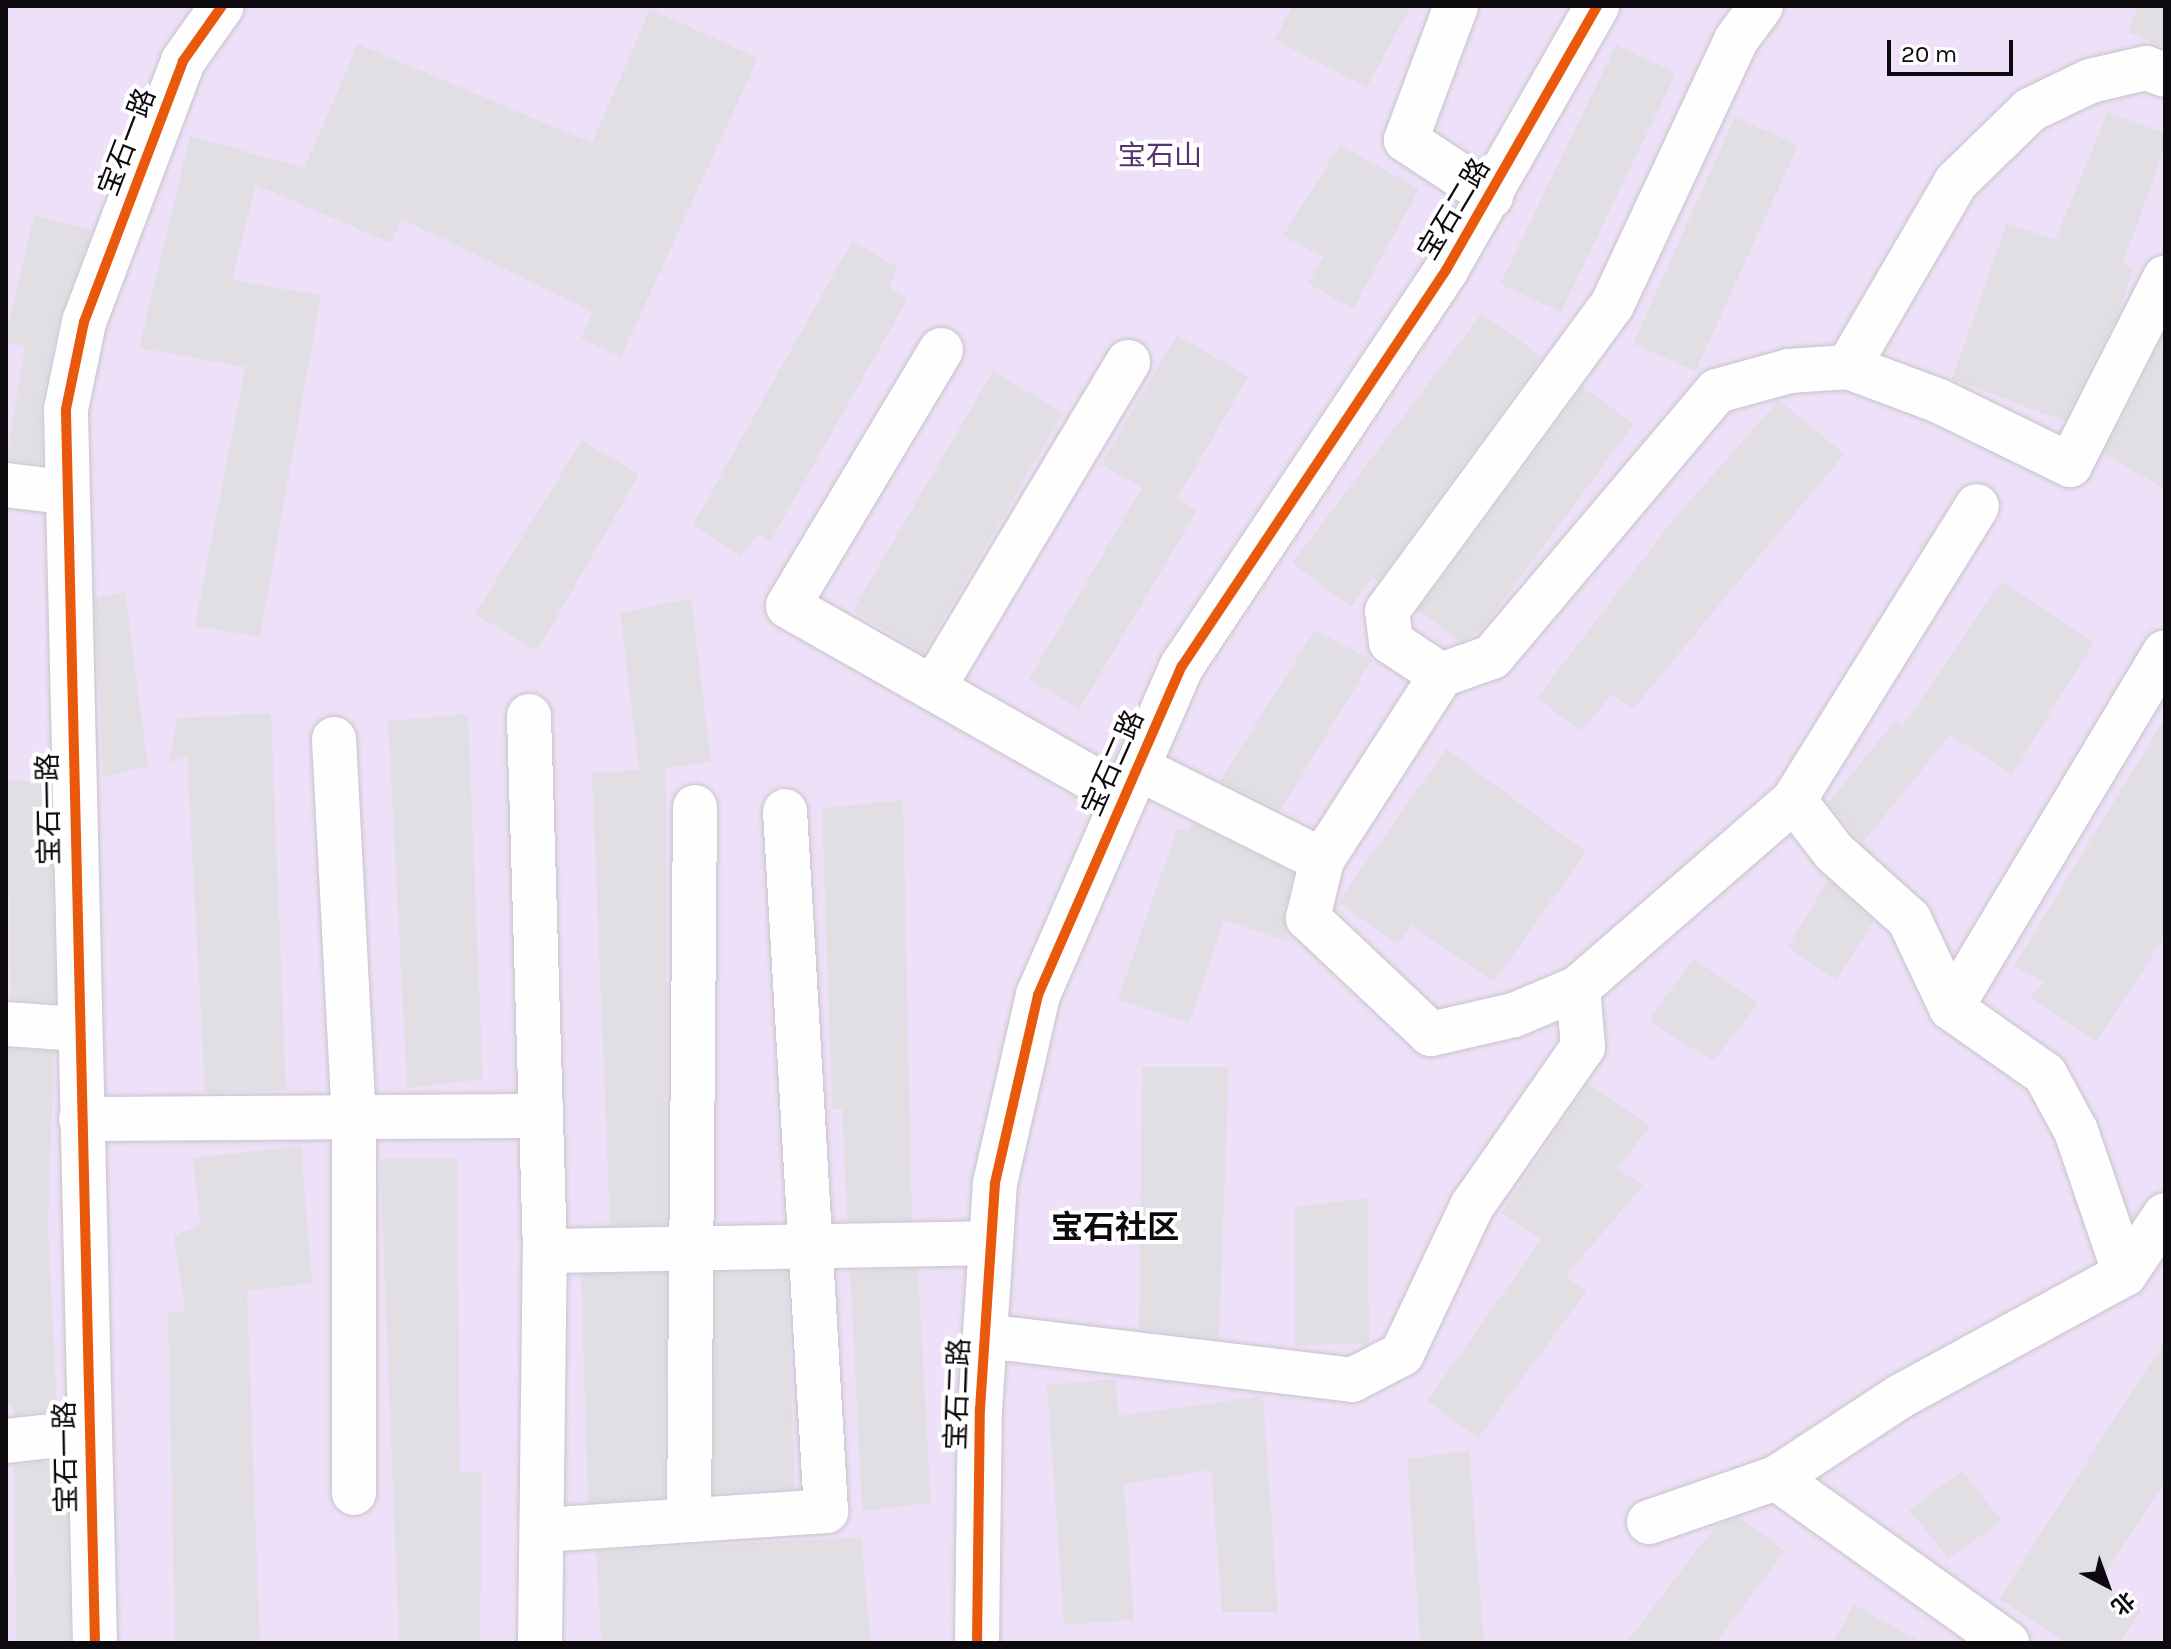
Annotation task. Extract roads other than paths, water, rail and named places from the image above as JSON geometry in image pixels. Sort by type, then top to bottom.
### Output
[{"type":"street","name":"宝石一路","points":[[95,1643],[65,492],[66,409],[84,322],[183,61],[222,6]]},
{"type":"street","points":[[1456,6],[1406,140],[1491,196]]},
{"type":"street","name":"宝石二路","points":[[977,1643],[985,1336],[995,1183],[1038,995],[1182,666],[1491,196],[1597,6]]},
{"type":"street","points":[[1441,675],[1391,642],[1387,611],[1612,305],[1736,40],[1761,6]]},
{"type":"street","points":[[1848,367],[1956,182],[2030,110],[2090,81],[2146,68],[2165,75]]},
{"type":"street","points":[[1977,506],[1794,800],[1578,988],[1514,1015],[1431,1034],[1308,918],[1322,860],[1441,675],[1492,657],[1717,391],[1789,371],[1848,367],[1939,401],[2070,465],[2165,278]]},
{"type":"street","points":[[941,350],[788,606],[933,688],[1131,782],[1322,860]]},
{"type":"street","points":[[933,688],[1128,362]]},
{"type":"street","points":[[6,485],[65,492]]},
{"type":"street","points":[[1951,1008],[2165,652]]},
{"type":"street","points":[[529,716],[545,1251],[540,1643]]},
{"type":"street","points":[[334,739],[354,1118],[354,1493]]},
{"type":"street","points":[[1794,800],[1834,852],[1909,919],[1951,1008],[2045,1074],[2076,1131],[2125,1274]]},
{"type":"street","points":[[689,1520],[696,1246],[695,807]]},
{"type":"street","points":[[542,1530],[826,1511],[807,1243],[785,811]]},
{"type":"street","points":[[985,1336],[1352,1380],[1402,1354],[1472,1206],[1583,1047],[1578,988]]},
{"type":"street","points":[[6,1024],[79,1029]]},
{"type":"street","points":[[81,1119],[541,1116]]},
{"type":"street","points":[[1649,1522],[1776,1478],[1901,1396],[2125,1274],[2165,1215]]},
{"type":"street","points":[[545,1251],[807,1243],[991,1243]]},
{"type":"street","points":[[6,1441],[89,1432]]},
{"type":"street","points":[[1776,1478],[1992,1640]]},
{"type":"district","name":"宝石社区","points":[[1115,1228]]},
{"type":"park label","name":"宝石山","points":[[1160,156]]}]
